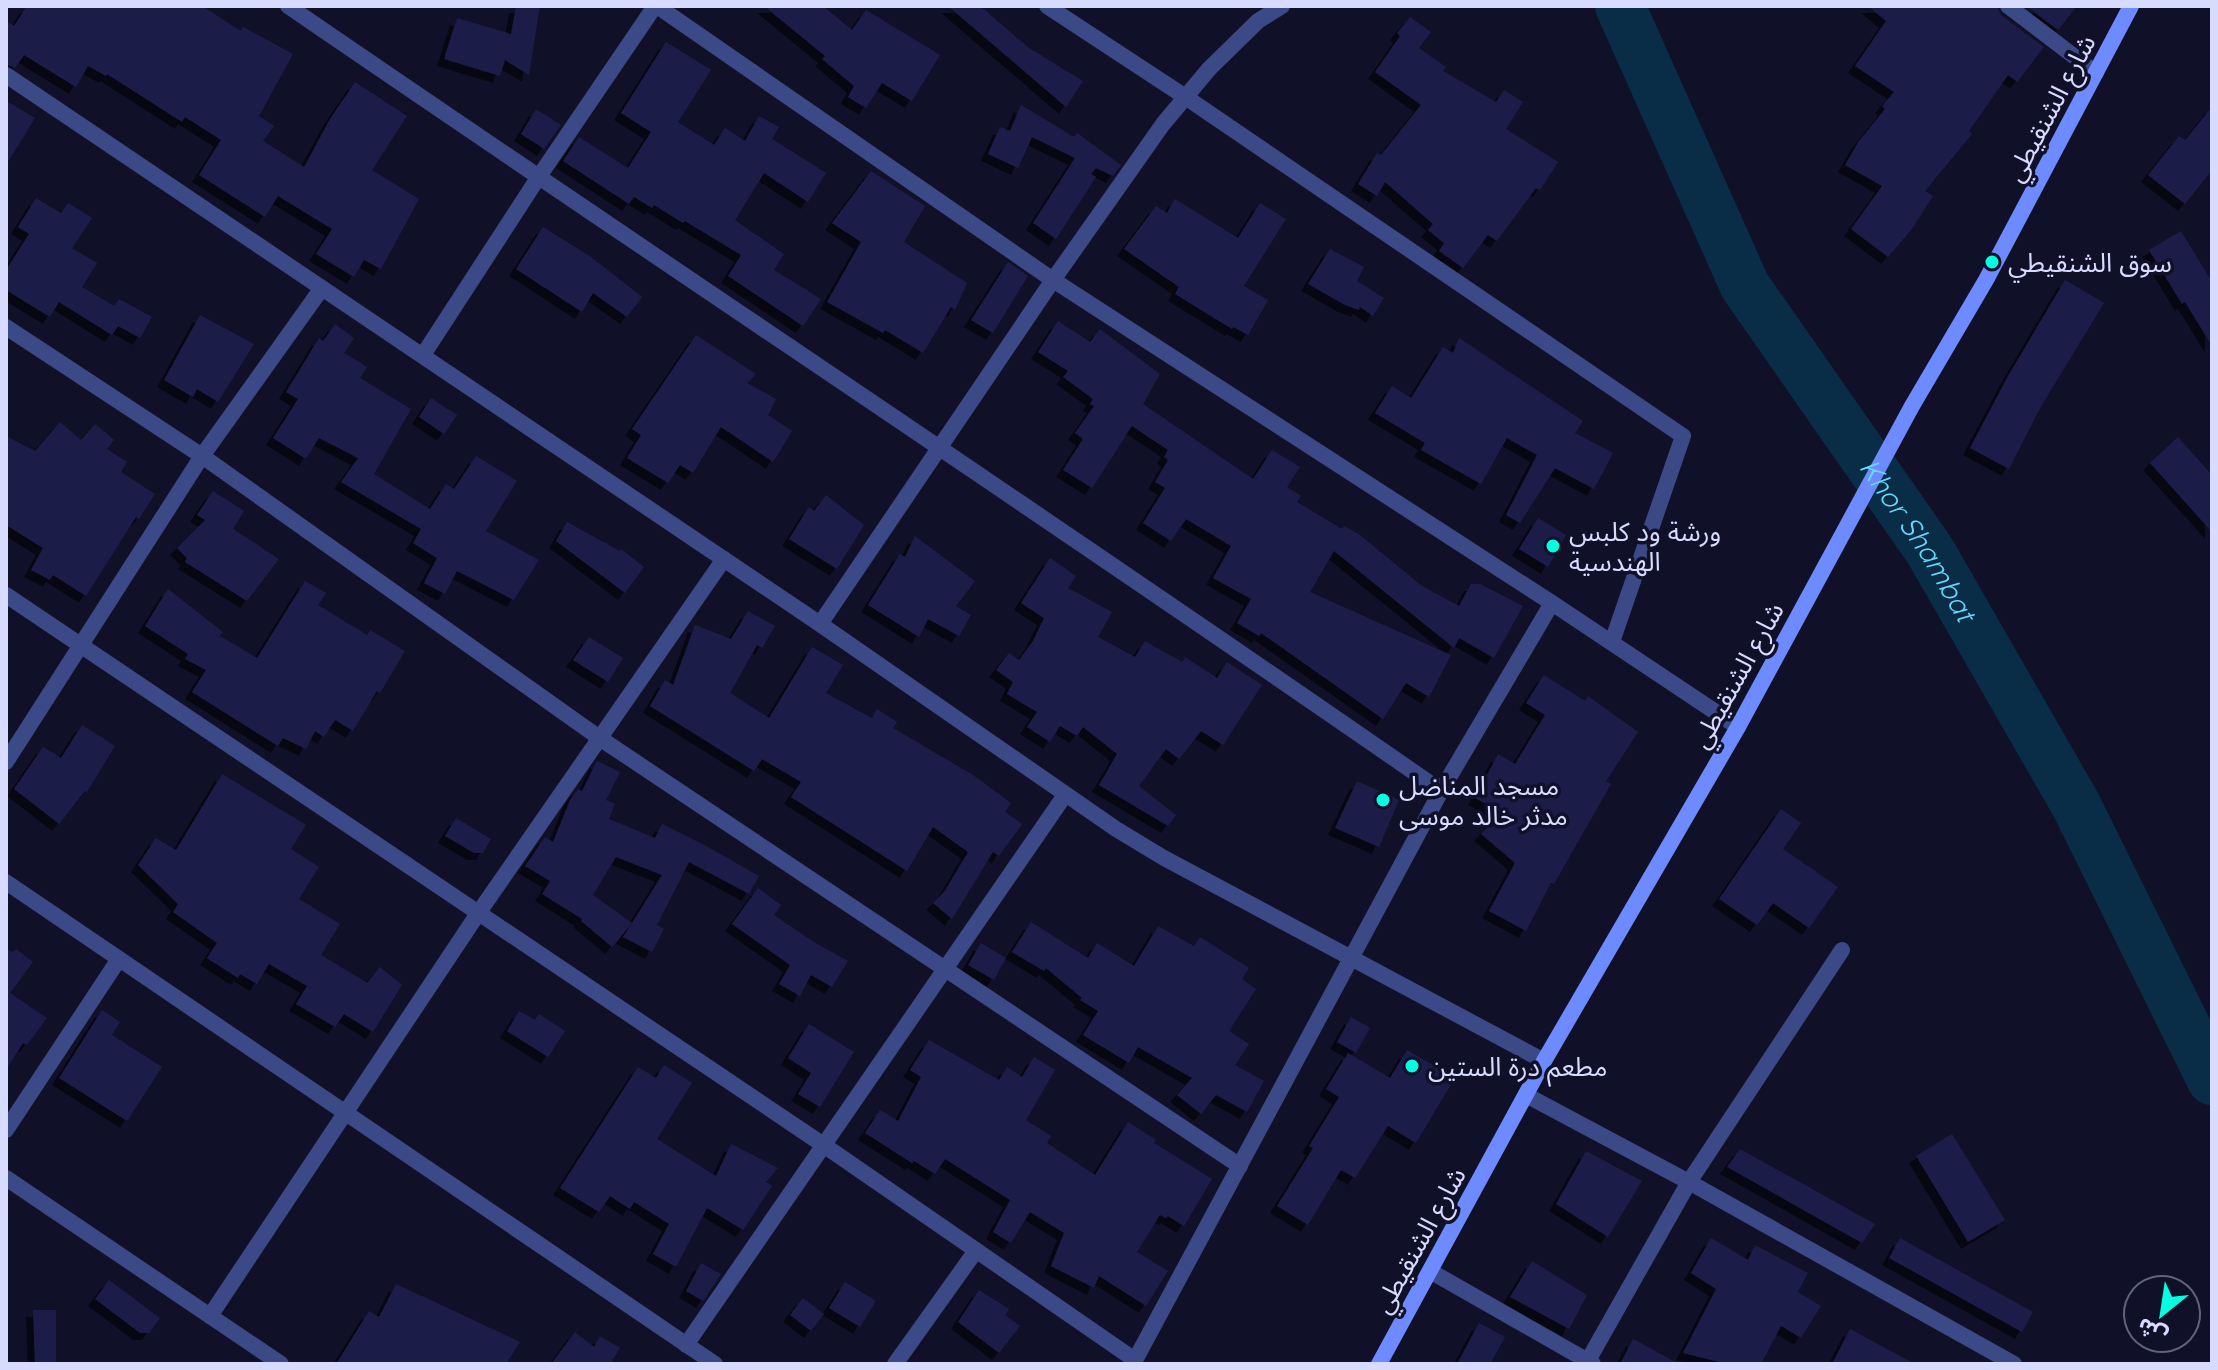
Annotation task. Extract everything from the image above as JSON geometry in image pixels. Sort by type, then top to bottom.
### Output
[{"type":"street","points":[[288,6],[1441,791]]},
{"type":"street","points":[[423,355],[538,178],[656,6],[1053,280],[1738,727]]},
{"type":"street","points":[[1047,6],[1683,436],[1612,642]]},
{"type":"street","points":[[820,624],[1053,280],[1184,96],[1258,21],[1282,6]]},
{"type":"street","points":[[2008,6],[2096,73]]},
{"type":"street","name":"شارع الشنقيطي","points":[[1379,1364],[1544,1061],[1738,727],[1912,406],[1986,280],[2131,6]]},
{"type":"street","points":[[6,75],[820,624],[1065,795],[1164,858],[1544,1061]]},
{"type":"street","points":[[6,762],[202,456],[322,288]]},
{"type":"street","points":[[6,327],[202,456],[601,739],[1240,1166]]},
{"type":"street","points":[[210,1316],[477,915],[724,559]]},
{"type":"street","points":[[6,595],[477,915],[825,1146],[1134,1362],[1441,791],[1552,603]]},
{"type":"street","points":[[686,1345],[1065,795]]},
{"type":"street","points":[[6,882],[715,1364]]},
{"type":"street","points":[[1430,1271],[1589,1363],[1689,1182],[1842,950]]},
{"type":"street","points":[[6,1130],[119,959]]},
{"type":"street","points":[[1526,1095],[1689,1182],[2014,1364]]},
{"type":"street","points":[[6,1178],[281,1364]]},
{"type":"street","points":[[895,1364],[975,1252]]},
{"type":"building","points":[[27,6],[202,6],[241,31],[243,27],[293,54],[259,116],[274,126],[263,141],[304,167],[330,119],[355,82],[407,116],[372,170],[419,199],[381,269],[364,260],[354,277],[316,254],[332,229],[278,196],[265,217],[199,175],[221,140],[185,117],[182,122],[107,74],[88,66],[76,87],[24,55],[15,68],[6,64],[6,21],[14,26]]},
{"type":"building","points":[[516,6],[540,6],[529,75],[505,60],[500,76],[444,59],[457,18],[511,34]]},
{"type":"building","points":[[764,6],[823,6],[852,30],[866,10],[940,55],[912,101],[882,83],[866,108],[848,97],[854,86],[822,59],[825,56]]},
{"type":"building","points":[[948,6],[980,6],[1029,48],[1083,81],[1066,107]]},
{"type":"building","points":[[1868,6],[1997,6],[2001,15],[2044,47],[2017,82],[2008,75],[1969,131],[1972,134],[1925,191],[1933,196],[1911,230],[1888,257],[1851,229],[1882,186],[1845,165],[1894,92],[1855,66],[1886,21]]},
{"type":"building","points":[[2026,6],[2077,6],[2058,30]]},
{"type":"building","points":[[1410,17],[1431,32],[1419,48],[1446,67],[1443,71],[1496,102],[1504,90],[1523,102],[1506,129],[1558,162],[1540,190],[1536,188],[1497,241],[1488,235],[1463,268],[1439,251],[1444,243],[1428,230],[1433,224],[1385,182],[1377,196],[1358,184],[1377,153],[1381,155],[1421,105],[1375,72]]},
{"type":"building","points":[[666,42],[711,70],[678,122],[714,145],[725,128],[745,141],[759,116],[779,127],[772,139],[826,173],[808,202],[764,173],[735,220],[784,254],[774,270],[821,299],[803,326],[728,276],[741,255],[654,205],[652,208],[634,197],[629,204],[563,161],[579,137],[628,168],[651,132],[621,113]]},
{"type":"building","points":[[6,101],[35,118],[6,165]]},
{"type":"building","points":[[1021,105],[1074,137],[1077,133],[1121,165],[1113,176],[1096,168],[1091,174],[1096,177],[1056,239],[1033,223],[1075,158],[1032,137],[1018,168],[988,154],[1000,127],[1010,131]]},
{"type":"building","points":[[2212,107],[2212,170],[2185,204],[2148,175],[2179,136],[2185,140]]},
{"type":"building","points":[[536,109],[561,125],[544,149],[521,134]]},
{"type":"building","points":[[871,171],[925,206],[904,242],[967,283],[955,310],[951,307],[923,353],[885,330],[883,333],[827,302],[861,242],[832,223]]},
{"type":"building","points":[[36,198],[61,213],[68,203],[92,218],[72,248],[97,263],[82,287],[114,306],[119,299],[152,317],[140,338],[118,326],[112,335],[59,302],[50,317],[6,290],[6,270],[29,234],[18,227]]},
{"type":"building","points":[[1175,199],[1238,238],[1260,203],[1286,219],[1244,286],[1268,300],[1248,335],[1232,329],[1175,294],[1179,287],[1124,249],[1156,206],[1167,213]]},
{"type":"building","points":[[543,227],[591,257],[642,297],[627,317],[593,293],[582,312],[516,269]]},
{"type":"building","points":[[2181,231],[2212,282],[2212,346],[2149,250]]},
{"type":"building","points":[[1330,249],[1364,267],[1357,281],[1384,298],[1373,316],[1360,307],[1359,310],[1345,305],[1308,284]]},
{"type":"building","points":[[1008,262],[1028,276],[993,333],[971,320]]},
{"type":"building","points":[[2065,280],[2104,303],[2040,408],[2009,469],[1970,448]]},
{"type":"building","points":[[200,315],[254,344],[218,402],[197,389],[193,397],[164,380]]},
{"type":"building","points":[[1058,321],[1090,342],[1100,329],[1160,374],[1143,404],[1253,479],[1272,450],[1300,467],[1287,487],[1301,496],[1297,502],[1342,529],[1344,526],[1360,535],[1422,586],[1459,606],[1471,584],[1480,584],[1523,606],[1494,658],[1459,638],[1454,648],[1334,551],[1310,592],[1451,655],[1429,697],[1406,683],[1383,719],[1261,633],[1259,636],[1237,623],[1251,599],[1213,578],[1231,546],[1186,519],[1171,541],[1143,523],[1165,488],[1155,482],[1168,460],[1164,457],[1168,450],[1132,426],[1092,488],[1063,470],[1083,439],[1075,433],[1094,406],[1090,404],[1093,399],[1063,377],[1068,371],[1038,352]]},
{"type":"building","points":[[335,324],[354,338],[344,353],[367,367],[360,378],[411,409],[374,474],[430,509],[446,484],[454,489],[476,456],[517,481],[486,531],[539,560],[514,600],[457,571],[445,594],[424,583],[437,558],[413,543],[421,529],[341,482],[358,458],[319,438],[306,459],[273,438],[298,399],[286,392],[319,338],[323,341]]},
{"type":"building","points":[[696,335],[756,374],[747,383],[776,399],[768,415],[792,431],[773,462],[721,427],[693,473],[680,465],[668,483],[627,458],[641,435],[632,429]]},
{"type":"building","points":[[1459,338],[1583,421],[1575,433],[1613,453],[1594,489],[1555,468],[1520,523],[1506,515],[1537,455],[1507,438],[1481,484],[1421,450],[1425,443],[1375,413],[1392,386],[1411,398],[1443,347],[1453,353]]},
{"type":"building","points":[[431,398],[457,415],[444,434],[419,417]]},
{"type":"building","points":[[60,422],[81,440],[95,424],[114,440],[107,449],[127,462],[121,472],[155,494],[139,519],[136,517],[86,596],[53,575],[50,580],[31,570],[43,548],[6,525],[6,436],[35,451]]},
{"type":"building","points":[[2178,437],[2212,475],[2212,532],[2150,463]]},
{"type":"building","points":[[213,491],[244,511],[233,529],[279,559],[247,601],[185,562],[187,558],[177,548],[205,520],[197,515]]},
{"type":"building","points":[[826,495],[864,525],[837,569],[789,539],[809,507],[814,511]]},
{"type":"building","points":[[1538,518],[1566,535],[1548,567],[1519,549]]},
{"type":"building","points":[[567,522],[621,549],[644,567],[625,593],[556,541]]},
{"type":"building","points":[[915,536],[975,581],[956,606],[971,615],[959,636],[928,619],[919,637],[868,605],[900,554],[905,557]]},
{"type":"building","points":[[1050,558],[1076,576],[1068,588],[1112,612],[1098,637],[1135,657],[1145,641],[1182,662],[1185,657],[1217,678],[1227,662],[1262,685],[1223,745],[1201,731],[1179,759],[1166,749],[1139,786],[1176,815],[1168,826],[1099,785],[1117,754],[1083,727],[1077,736],[1060,726],[1050,742],[1027,727],[1037,712],[1007,694],[1013,682],[996,670],[1009,653],[1019,660],[1033,641],[1044,618],[1021,603]]},
{"type":"building","points":[[305,581],[326,593],[318,605],[367,635],[370,630],[405,651],[353,731],[335,720],[324,737],[315,731],[306,749],[283,738],[278,746],[192,692],[206,670],[185,659],[188,654],[145,626],[168,589],[223,632],[220,636],[257,658]]},
{"type":"building","points":[[748,611],[775,626],[762,648],[757,645],[730,693],[769,718],[812,647],[843,665],[826,693],[872,718],[877,709],[897,722],[893,728],[973,775],[1011,803],[1005,812],[1022,824],[999,856],[993,852],[952,919],[933,903],[944,892],[968,852],[933,827],[907,871],[791,797],[801,782],[762,759],[754,771],[650,706],[665,680],[673,685],[695,625],[731,639]]},
{"type":"building","points":[[589,637],[623,658],[608,682],[573,660]]},
{"type":"building","points":[[1544,675],[1585,701],[1588,696],[1638,732],[1606,781],[1611,784],[1526,931],[1489,911],[1515,863],[1481,834],[1501,812],[1475,798],[1498,754],[1515,764],[1545,715],[1526,703]]},
{"type":"building","points":[[82,725],[115,746],[87,792],[59,824],[14,789],[43,747],[61,758]]},
{"type":"building","points":[[597,761],[620,772],[606,800],[615,804],[609,819],[655,838],[662,824],[759,876],[749,894],[689,862],[657,925],[664,929],[652,952],[623,937],[632,923],[612,947],[582,919],[542,894],[550,881],[525,866],[545,837],[553,842],[570,800],[578,789],[582,791]],"holes":[[[616,857],[662,875],[632,923],[593,895]]]},
{"type":"building","points":[[222,774],[306,825],[291,849],[319,867],[299,899],[340,924],[321,955],[367,983],[380,967],[402,985],[373,1032],[344,1014],[335,1027],[296,1004],[307,986],[269,964],[257,984],[240,974],[238,978],[207,958],[217,943],[173,912],[178,904],[138,865],[156,838],[176,850]]},
{"type":"building","points":[[1357,781],[1399,800],[1379,847],[1335,828]]},
{"type":"building","points":[[1781,809],[1801,823],[1783,849],[1838,887],[1809,928],[1773,903],[1757,925],[1719,899]]},
{"type":"building","points":[[456,818],[491,839],[483,853],[474,853],[445,836]]},
{"type":"building","points":[[758,888],[781,905],[774,915],[848,961],[832,987],[811,975],[800,996],[779,984],[790,965],[732,924]]},
{"type":"building","points":[[1031,922],[1088,958],[1097,943],[1134,966],[1158,926],[1194,946],[1200,937],[1249,968],[1242,979],[1256,989],[1229,1031],[1249,1044],[1235,1065],[1264,1081],[1247,1112],[1216,1095],[1201,1114],[1177,1095],[1192,1078],[1138,1047],[1129,1063],[1083,1035],[1098,1011],[1080,1000],[1082,998],[1046,968],[1044,971],[1012,952]]},
{"type":"building","points":[[981,943],[1006,958],[994,980],[968,965]]},
{"type":"building","points":[[6,949],[13,952],[16,949],[33,962],[10,993],[47,1018],[27,1045],[23,1043],[6,1070]]},
{"type":"building","points":[[102,1010],[120,1022],[112,1035],[162,1067],[127,1121],[59,1078]]},
{"type":"building","points":[[519,1011],[535,1020],[539,1014],[565,1031],[548,1057],[507,1031]]},
{"type":"building","points":[[1351,1017],[1370,1028],[1356,1053],[1337,1042]]},
{"type":"building","points":[[809,1024],[854,1052],[820,1107],[798,1094],[811,1073],[788,1058]]},
{"type":"building","points":[[929,1040],[999,1080],[1007,1067],[1022,1077],[1034,1057],[1055,1070],[1026,1120],[1051,1136],[1047,1143],[1095,1175],[1128,1122],[1156,1140],[1154,1143],[1212,1179],[1184,1226],[1168,1216],[1160,1215],[1137,1252],[1168,1271],[1146,1306],[1099,1276],[1094,1288],[1051,1266],[1064,1233],[1030,1212],[1011,1243],[993,1232],[1010,1200],[945,1159],[935,1174],[865,1133],[880,1110],[898,1121],[921,1077],[910,1070]]},
{"type":"building","points":[[1407,1050],[1455,1078],[1416,1143],[1388,1126],[1355,1178],[1341,1170],[1308,1225],[1277,1206],[1313,1148],[1309,1146],[1339,1097],[1326,1089],[1348,1053],[1390,1078]]},
{"type":"building","points":[[664,1065],[692,1083],[657,1139],[716,1176],[731,1144],[778,1168],[766,1182],[772,1186],[743,1230],[707,1208],[676,1267],[653,1254],[669,1224],[634,1202],[630,1209],[610,1196],[599,1212],[560,1188],[638,1067],[656,1078]]},
{"type":"building","points":[[1952,1134],[2005,1220],[1968,1242],[1916,1156]]},
{"type":"building","points":[[1740,1149],[1875,1224],[1862,1243],[1727,1167]]},
{"type":"building","points":[[1586,1151],[1642,1181],[1608,1237],[1556,1204]]},
{"type":"building","points":[[1711,1238],[1748,1260],[1755,1245],[1808,1273],[1798,1292],[1821,1306],[1801,1338],[1781,1326],[1761,1364],[1728,1364],[1683,1353],[1716,1289],[1691,1273]]},
{"type":"building","points":[[1900,1238],[2033,1312],[2022,1332],[1889,1258]]},
{"type":"building","points":[[1532,1261],[1587,1295],[1569,1329],[1510,1297]]},
{"type":"building","points":[[701,1263],[721,1274],[703,1301],[686,1291]]},
{"type":"building","points":[[109,1280],[160,1318],[149,1333],[140,1333],[95,1299]]},
{"type":"building","points":[[845,1282],[876,1301],[860,1327],[829,1308]]},
{"type":"building","points":[[396,1284],[520,1342],[506,1364],[336,1364],[369,1311],[379,1317]]},
{"type":"building","points":[[979,1290],[1009,1309],[1005,1315],[1020,1326],[999,1353],[958,1322]]},
{"type":"building","points":[[803,1298],[824,1314],[811,1331],[790,1315]]},
{"type":"building","points":[[33,1310],[56,1310],[56,1364],[35,1364]]},
{"type":"building","points":[[1479,1323],[1505,1337],[1490,1364],[1457,1364]]},
{"type":"building","points":[[1850,1329],[1915,1364],[1832,1364]]},
{"type":"building","points":[[575,1332],[594,1347],[600,1336],[620,1348],[612,1361],[616,1364],[551,1364]]},
{"type":"building","points":[[1633,1339],[1679,1364],[1620,1364]]},
{"type":"waterway","name":"Khor Shambat","points":[[1620,6],[1745,286],[1930,551],[2076,805],[2212,1080]]},
{"type":"place","name":"سوق الشنقيطي","points":[[1992,262]]},
{"type":"place","name":"ورشة ود كلبس الهندسية","points":[[1553,546]]},
{"type":"place","name":"مسجد المناضل مدثر خالد موسى","points":[[1383,800]]},
{"type":"place","name":"مطعم درة الستين","points":[[1412,1066]]}]
